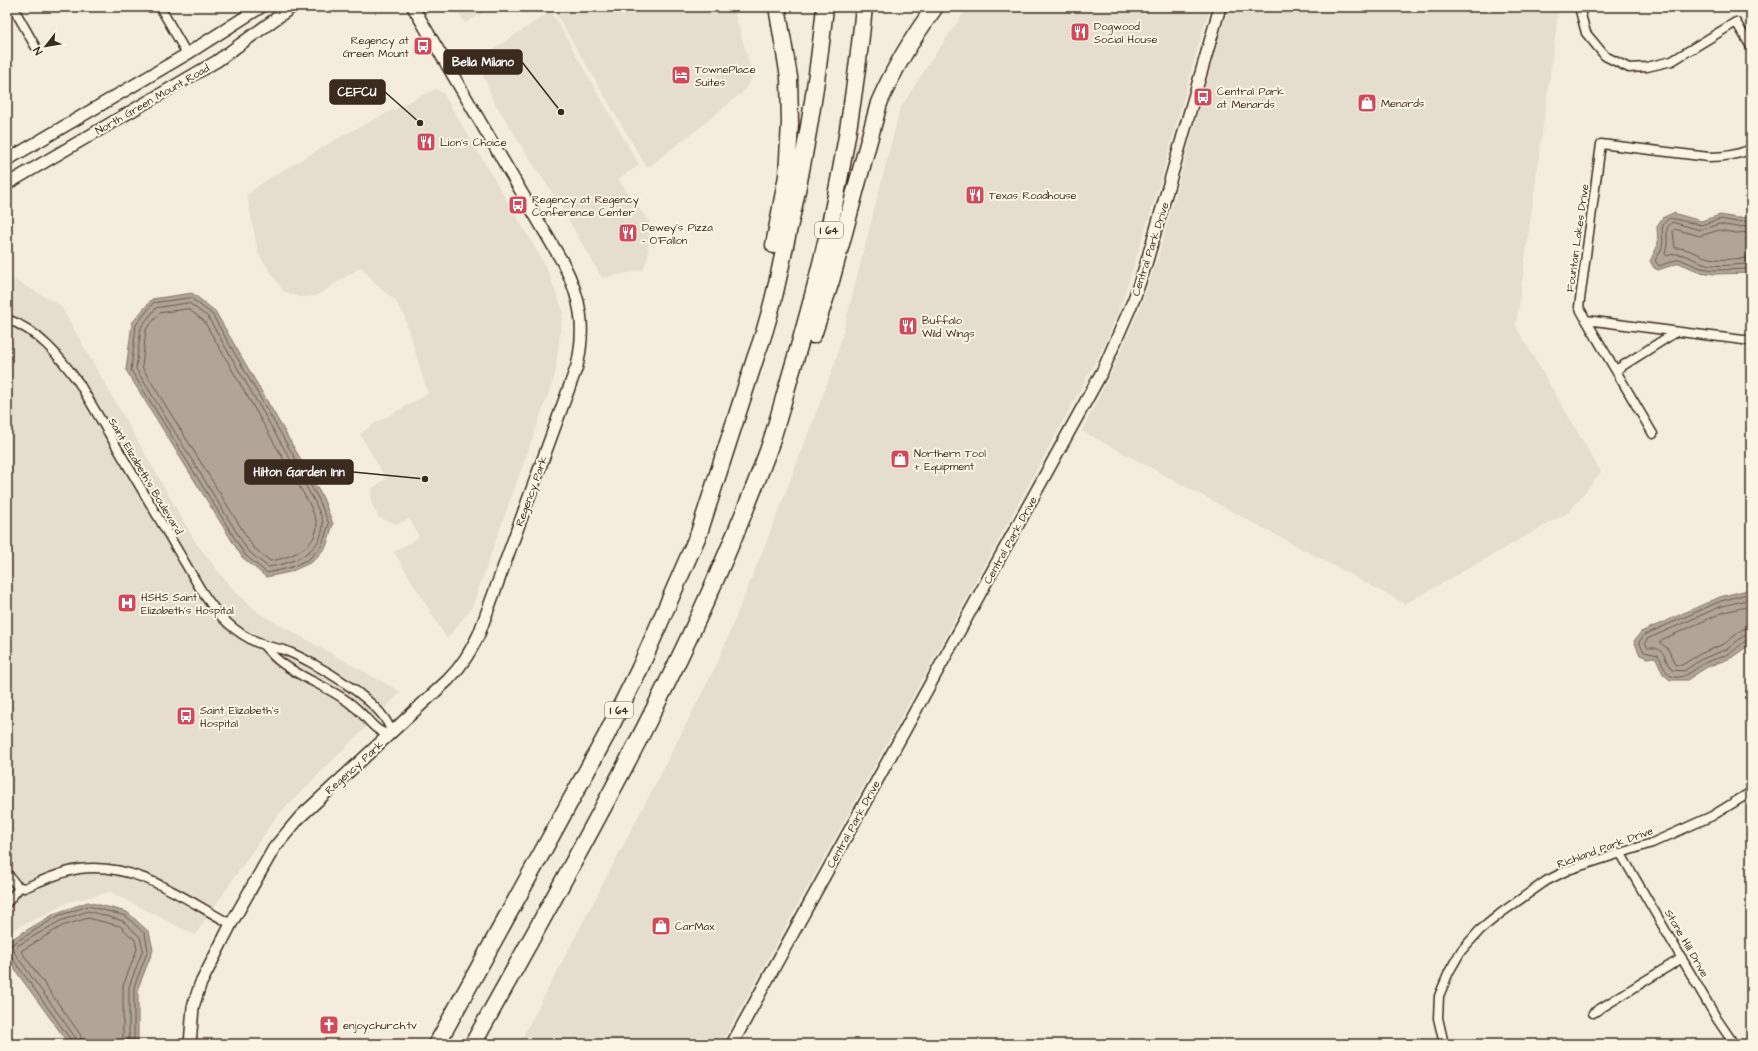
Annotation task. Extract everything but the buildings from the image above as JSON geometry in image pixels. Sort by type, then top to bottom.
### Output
[{"type":"highway","points":[[756,356],[756,328],[778,226],[788,168],[790,77],[777,7]]},
{"type":"highway","name":"I 64","points":[[437,1044],[606,736],[639,670],[699,533],[764,335],[798,191],[815,88],[825,7]]},
{"type":"highway","name":"I 64","points":[[473,1044],[643,732],[710,593],[769,448],[804,330],[835,203],[852,102],[864,7]]},
{"type":"highway","points":[[769,448],[785,422],[831,281],[879,103],[907,48],[935,7]]},
{"type":"street","points":[[13,7],[35,46]]},
{"type":"street","points":[[160,7],[187,54]]},
{"type":"street","name":"North Green Mount Road","points":[[7,160],[187,54],[261,7]]},
{"type":"street","name":"North Green Mount Road","points":[[7,184],[217,61],[292,7]]},
{"type":"street","name":"Regency Park","points":[[190,1044],[193,1007],[200,985],[265,862],[285,833],[300,817],[456,672],[470,652],[479,634],[577,366],[582,348],[580,305],[574,284],[563,262],[413,7]]},
{"type":"street","name":"Central Park Drive","points":[[732,1044],[1103,370],[1134,299],[1146,264],[1220,7]]},
{"type":"street","points":[[1578,7],[1586,33],[1605,56],[1629,68],[1647,67],[1672,60],[1736,22],[1751,47]]},
{"type":"street","name":"Fountain Lakes Drive","points":[[1586,320],[1579,306],[1601,144],[1709,157],[1723,157],[1751,149]]},
{"type":"street","name":"Saint Elizabeth's Boulevard","points":[[7,319],[26,328],[40,338],[67,366],[79,383],[197,584],[212,607],[225,622],[265,647],[279,661],[344,698],[358,709],[379,731],[385,734],[391,734],[391,726],[386,719],[376,708],[348,685],[325,671],[284,650],[265,647]]},
{"type":"street","points":[[1586,320],[1751,341]]},
{"type":"street","points":[[1586,320],[1654,434]]},
{"type":"street","points":[[1616,370],[1676,332]]},
{"type":"street","name":"Richland Park Drive","points":[[1444,1044],[1438,1018],[1439,996],[1461,951],[1475,935],[1501,913],[1546,882],[1568,870],[1652,843],[1712,816],[1751,792]]},
{"type":"street","name":"Stone Hill Drive","points":[[1621,854],[1717,1019],[1734,1044]]},
{"type":"street","points":[[7,903],[19,888],[24,888],[45,879],[79,869],[112,869],[144,877],[231,924]]},
{"type":"street","points":[[7,873],[19,888]]},
{"type":"street","points":[[1593,1013],[1682,958]]},
{"type":"shaded area","points":[[455,7],[493,7],[465,23]]},
{"type":"shaded area","points":[[552,7],[733,7],[753,76],[745,90],[647,168]]},
{"type":"shaded area","points":[[968,7],[1211,7],[1203,29],[1161,179],[1122,302],[1105,344],[721,1044],[519,1044],[717,664],[781,505],[835,363],[900,109],[925,69]]},
{"type":"shaded area","points":[[1229,7],[1559,7],[1516,327],[1601,472],[1569,512],[1405,604],[1082,431],[1113,369],[1140,308],[1158,257],[1220,34]]},
{"type":"shaded area","points":[[551,11],[639,165],[618,179],[649,222],[648,257],[643,270],[602,278],[556,198],[493,100],[479,64],[483,56]]},
{"type":"shaded area","points":[[437,89],[443,93],[537,251],[549,274],[563,311],[555,375],[472,607],[447,639],[394,552],[419,537],[410,519],[397,524],[379,518],[371,503],[372,488],[386,479],[360,434],[372,425],[428,394],[404,315],[395,300],[380,288],[361,267],[316,296],[300,297],[283,291],[258,253],[247,195],[265,181],[342,136],[422,95]]},
{"type":"shaded area","name":"HSHS Saint Elizabeth's Hospital","points":[[7,276],[60,305],[196,543],[235,592],[260,614],[401,692],[276,817],[195,935],[110,892],[69,902],[7,933]]},
{"type":"water","points":[[1673,213],[1701,221],[1720,215],[1737,218],[1751,217],[1751,273],[1714,274],[1700,272],[1679,263],[1658,270],[1654,268],[1650,261],[1658,245],[1657,227],[1662,218]]},
{"type":"water","points":[[192,293],[215,311],[323,498],[333,524],[326,547],[312,562],[290,572],[266,577],[242,557],[126,370],[132,323],[152,299]]},
{"type":"water","points":[[1751,589],[1751,641],[1745,648],[1731,658],[1707,667],[1687,680],[1670,680],[1663,674],[1656,658],[1648,658],[1640,655],[1634,641],[1641,632],[1720,597]]},
{"type":"water","points":[[88,902],[127,912],[149,932],[153,950],[138,988],[138,1044],[69,1044],[7,959],[7,944],[10,940],[56,913]]},
{"type":"place","name":"Dogwood Social House","points":[[1080,32]]},
{"type":"place","name":"Regency at Green Mount","points":[[423,46]]},
{"type":"place","name":"TownePlace Suites","points":[[681,75]]},
{"type":"place","name":"Central Park at Menards","points":[[1203,97]]},
{"type":"place","name":"Menards","points":[[1367,103]]},
{"type":"place","name":"Bella Milano","points":[[561,112]]},
{"type":"place","name":"CEFCU","points":[[420,123]]},
{"type":"place","name":"Lion's Choice","points":[[426,142]]},
{"type":"place","name":"Texas Roadhouse","points":[[975,195]]},
{"type":"place","name":"Regency at Regency Conference Center","points":[[518,205]]},
{"type":"place","name":"Dewey's Pizza - O'Fallon","points":[[628,233]]},
{"type":"place","name":"Buffalo Wild Wings","points":[[908,326]]},
{"type":"place","name":"Northern Tool + Equipment","points":[[900,459]]},
{"type":"place","name":"Hilton Garden Inn","points":[[425,479]]},
{"type":"place","name":"HSHS Saint Elizabeth's Hospital","points":[[127,603]]},
{"type":"place","name":"Saint Elizabeth's Hospital","points":[[186,716]]},
{"type":"place","name":"CarMax","points":[[661,926]]},
{"type":"place","name":"enjoychurch.tv","points":[[329,1025]]}]
